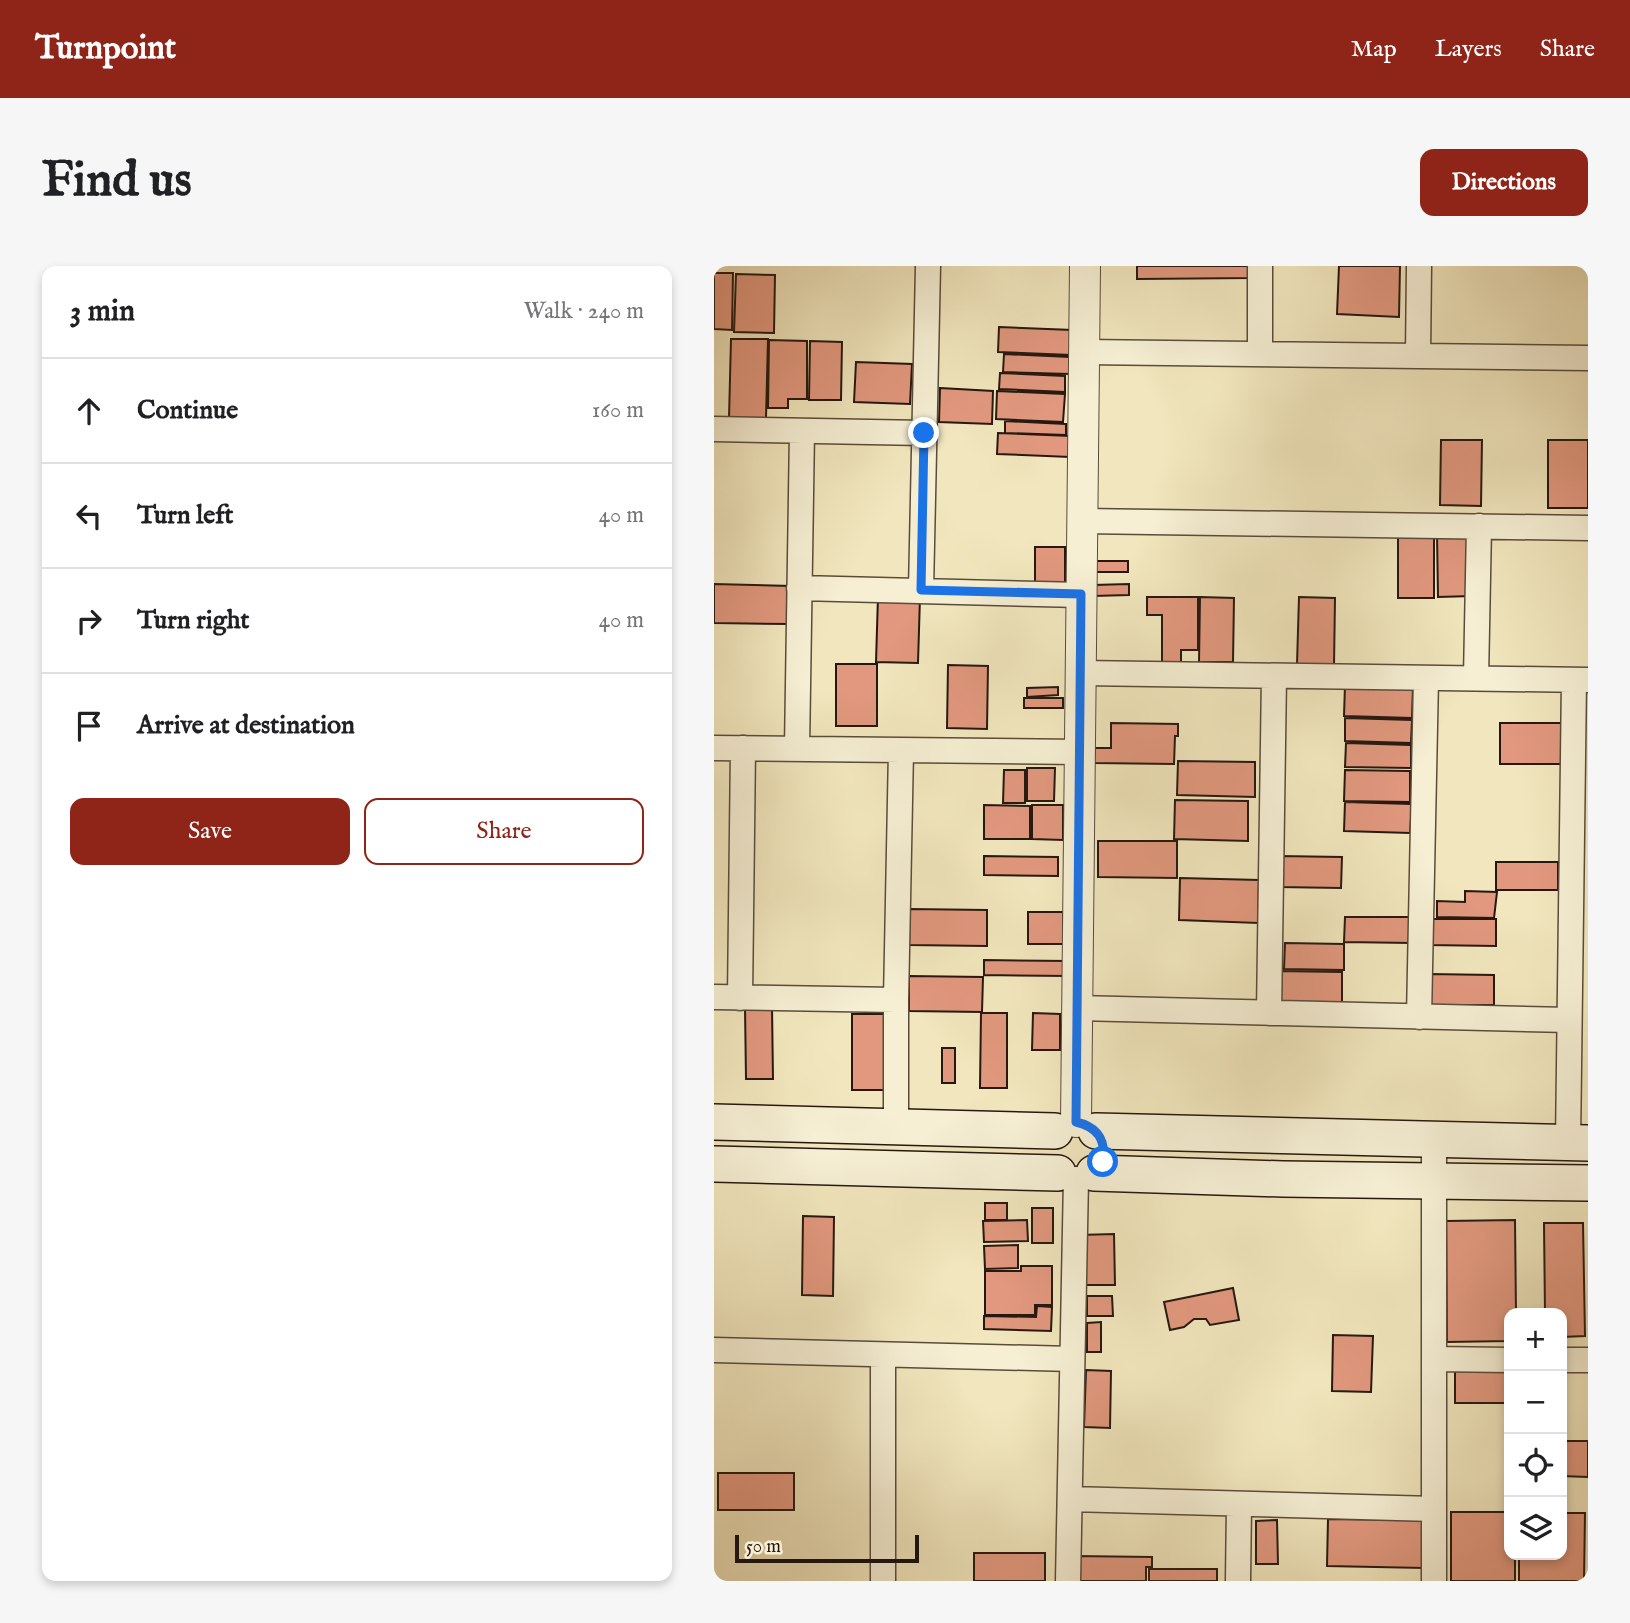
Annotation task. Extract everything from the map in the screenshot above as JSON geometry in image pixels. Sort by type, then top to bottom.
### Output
[{"type":"main road","points":[[714,1122],[1076,1128],[1578,1143]]},
{"type":"main road","points":[[1076,1128],[1103,1140],[1105,1149],[1103,1162],[1076,1175],[1050,1162],[1047,1153],[1050,1140],[1076,1128]]},
{"type":"main road","points":[[714,1164],[1076,1175],[1588,1182]]},
{"type":"street","points":[[921,590],[928,266]]},
{"type":"street","points":[[1076,1128],[1085,266]]},
{"type":"street","points":[[1260,266],[1260,354]]},
{"type":"street","points":[[1418,356],[1419,266]]},
{"type":"street","points":[[1084,352],[1588,358]]},
{"type":"street","points":[[714,429],[924,433]]},
{"type":"street","points":[[797,749],[802,431]]},
{"type":"street","points":[[1082,521],[1588,528]]},
{"type":"street","points":[[1476,678],[1479,526]]},
{"type":"street","points":[[799,588],[1081,594]]},
{"type":"street","points":[[1081,673],[1581,680],[1569,1020],[1578,1143]]},
{"type":"street","points":[[1269,1013],[1274,676]]},
{"type":"street","points":[[1419,1017],[1426,678]]},
{"type":"street","points":[[714,748],[1080,752]]},
{"type":"street","points":[[740,998],[743,748]]},
{"type":"street","points":[[897,1127],[896,1000],[901,750]]},
{"type":"street","points":[[714,997],[896,1000]]},
{"type":"street","points":[[1077,1008],[1569,1020]]},
{"type":"street","points":[[1434,1139],[1434,1581]]},
{"type":"street","points":[[1068,1581],[1076,1175]]},
{"type":"street","points":[[714,1350],[1072,1359]]},
{"type":"street","points":[[883,1355],[883,1581]]},
{"type":"street","points":[[1434,1359],[1504,1360]]},
{"type":"street","points":[[1567,1360],[1588,1360]]},
{"type":"street","points":[[1070,1499],[1434,1509]]},
{"type":"street","points":[[1238,1581],[1239,1503]]},
{"type":"building","points":[[1137,266],[1251,266],[1251,278],[1137,279]]},
{"type":"building","points":[[1339,266],[1400,266],[1399,317],[1337,314]]},
{"type":"building","points":[[714,273],[733,273],[732,330],[714,329]]},
{"type":"building","points":[[736,274],[775,275],[774,333],[734,332]]},
{"type":"building","points":[[999,327],[1072,330],[1071,355],[998,352]]},
{"type":"building","points":[[731,339],[768,339],[766,418],[729,418]]},
{"type":"building","points":[[769,340],[807,341],[807,399],[788,399],[788,408],[768,408]]},
{"type":"building","points":[[810,341],[842,342],[841,400],[809,400]]},
{"type":"building","points":[[1004,354],[1070,357],[1070,374],[1003,372]]},
{"type":"building","points":[[856,362],[912,364],[910,404],[854,402]]},
{"type":"building","points":[[1000,373],[1065,376],[1065,392],[999,389]]},
{"type":"building","points":[[940,388],[993,391],[992,424],[939,422]]},
{"type":"building","points":[[997,391],[1065,394],[1063,422],[996,419]]},
{"type":"building","points":[[1005,421],[1066,424],[1066,435],[1005,433]]},
{"type":"building","points":[[998,433],[1071,436],[1070,457],[997,454]]},
{"type":"building","points":[[1441,440],[1482,440],[1481,506],[1440,505]]},
{"type":"building","points":[[1548,440],[1588,440],[1588,508],[1548,508]]},
{"type":"building","points":[[1471,533],[1472,596],[1438,597],[1437,534]]},
{"type":"building","points":[[1398,534],[1434,534],[1434,598],[1398,598]]},
{"type":"building","points":[[1035,547],[1065,547],[1065,583],[1035,583]]},
{"type":"building","points":[[1093,561],[1128,561],[1128,572],[1093,572]]},
{"type":"building","points":[[714,584],[791,586],[790,624],[714,623]]},
{"type":"building","points":[[1129,584],[1129,595],[1093,596],[1093,585]]},
{"type":"building","points":[[878,596],[920,597],[918,663],[876,662]]},
{"type":"building","points":[[1147,597],[1198,597],[1198,650],[1181,650],[1181,664],[1162,664],[1162,615],[1147,615]]},
{"type":"building","points":[[1200,597],[1234,598],[1233,662],[1199,662]]},
{"type":"building","points":[[1299,597],[1335,598],[1334,665],[1297,664]]},
{"type":"building","points":[[836,664],[877,664],[877,726],[836,726]]},
{"type":"building","points":[[948,665],[988,666],[987,729],[947,728]]},
{"type":"building","points":[[1345,685],[1413,687],[1412,718],[1344,716]]},
{"type":"building","points":[[1058,687],[1058,695],[1027,697],[1027,688]]},
{"type":"building","points":[[1024,698],[1063,698],[1063,708],[1024,708]]},
{"type":"building","points":[[1345,718],[1412,720],[1411,743],[1345,741]]},
{"type":"building","points":[[1111,723],[1178,724],[1174,764],[1094,763],[1095,748],[1111,748]]},
{"type":"building","points":[[1500,723],[1565,723],[1565,764],[1500,764]]},
{"type":"building","points":[[1346,743],[1411,745],[1411,768],[1345,767]]},
{"type":"building","points":[[1178,761],[1255,762],[1255,797],[1177,795]]},
{"type":"building","points":[[1027,768],[1055,768],[1054,801],[1027,801]]},
{"type":"building","points":[[1004,770],[1025,770],[1025,803],[1003,803]]},
{"type":"building","points":[[1345,770],[1410,771],[1410,802],[1344,801]]},
{"type":"building","points":[[1175,800],[1248,801],[1248,841],[1174,839]]},
{"type":"building","points":[[1345,802],[1412,804],[1410,833],[1344,831]]},
{"type":"building","points":[[984,805],[1030,806],[1030,839],[984,839]]},
{"type":"building","points":[[1032,805],[1063,805],[1063,840],[1032,839]]},
{"type":"building","points":[[1098,841],[1177,841],[1177,878],[1098,877]]},
{"type":"building","points":[[984,856],[1058,857],[1058,876],[984,875]]},
{"type":"building","points":[[1279,856],[1342,857],[1341,888],[1278,887]]},
{"type":"building","points":[[1496,862],[1558,862],[1558,890],[1496,890]]},
{"type":"building","points":[[1180,878],[1259,880],[1258,923],[1179,920]]},
{"type":"building","points":[[1465,891],[1497,892],[1494,918],[1437,917],[1437,901],[1465,902]]},
{"type":"building","points":[[910,909],[987,910],[987,946],[909,945]]},
{"type":"building","points":[[1028,912],[1063,912],[1063,944],[1028,944]]},
{"type":"building","points":[[1345,917],[1412,917],[1412,943],[1344,942]]},
{"type":"building","points":[[1428,919],[1496,919],[1496,946],[1428,945]]},
{"type":"building","points":[[1285,943],[1344,944],[1344,970],[1284,969]]},
{"type":"building","points":[[984,960],[1068,961],[1068,976],[984,975]]},
{"type":"building","points":[[1274,971],[1342,972],[1342,1007],[1273,1006]]},
{"type":"building","points":[[1428,974],[1494,975],[1494,1005],[1428,1005]]},
{"type":"building","points":[[909,976],[983,977],[982,1012],[909,1011]]},
{"type":"building","points":[[745,1007],[772,1007],[773,1079],[746,1079]]},
{"type":"building","points":[[981,1013],[1007,1013],[1007,1088],[980,1088]]},
{"type":"building","points":[[1033,1013],[1060,1014],[1060,1050],[1032,1050]]},
{"type":"building","points":[[852,1014],[888,1014],[888,1090],[852,1090]]},
{"type":"building","points":[[942,1048],[955,1048],[955,1083],[942,1083]]},
{"type":"building","points":[[985,1203],[1007,1203],[1007,1220],[985,1220]]},
{"type":"building","points":[[1032,1208],[1053,1208],[1053,1243],[1032,1243]]},
{"type":"building","points":[[803,1216],[834,1217],[833,1296],[802,1295]]},
{"type":"building","points":[[1027,1220],[1028,1241],[984,1242],[983,1221]]},
{"type":"building","points":[[1515,1220],[1516,1308],[1504,1308],[1504,1341],[1447,1342],[1446,1221]]},
{"type":"building","points":[[1544,1223],[1583,1223],[1585,1336],[1567,1337],[1567,1308],[1545,1308]]},
{"type":"building","points":[[1114,1234],[1115,1285],[1079,1285],[1079,1235]]},
{"type":"building","points":[[1018,1245],[1018,1268],[985,1269],[984,1246]]},
{"type":"building","points":[[1021,1266],[1052,1266],[1052,1305],[1035,1305],[1035,1315],[985,1315],[985,1271],[1021,1271]]},
{"type":"building","points":[[1233,1288],[1239,1320],[1210,1325],[1206,1319],[1194,1319],[1184,1327],[1170,1330],[1164,1302]]},
{"type":"building","points":[[1087,1296],[1112,1296],[1113,1316],[1087,1316]]},
{"type":"building","points":[[1037,1306],[1052,1307],[1051,1331],[984,1329],[984,1316],[1036,1317]]},
{"type":"building","points":[[1101,1322],[1101,1352],[1087,1352],[1087,1323]]},
{"type":"building","points":[[1333,1335],[1373,1336],[1371,1392],[1332,1391]]},
{"type":"building","points":[[1455,1365],[1504,1365],[1504,1403],[1455,1403]]},
{"type":"building","points":[[1086,1370],[1111,1371],[1110,1428],[1084,1427]]},
{"type":"building","points":[[1567,1441],[1588,1441],[1588,1477],[1567,1476]]},
{"type":"building","points":[[718,1473],[794,1473],[794,1510],[718,1510]]},
{"type":"building","points":[[1451,1512],[1504,1512],[1504,1560],[1515,1560],[1515,1581],[1451,1581]]},
{"type":"building","points":[[1567,1513],[1585,1513],[1584,1581],[1519,1581],[1519,1560],[1567,1560]]},
{"type":"building","points":[[1328,1519],[1425,1520],[1424,1568],[1327,1566]]},
{"type":"building","points":[[1277,1520],[1278,1564],[1256,1564],[1256,1521]]},
{"type":"building","points":[[974,1553],[1045,1553],[1045,1581],[974,1581]]},
{"type":"building","points":[[1075,1556],[1152,1557],[1152,1567],[1146,1567],[1146,1581],[1075,1581]]},
{"type":"building","points":[[1149,1569],[1217,1569],[1217,1581],[1149,1581]]},
{"type":"route","points":[[924,433],[921,590],[1081,594],[1076,1122],[1096,1131],[1103,1140],[1103,1162]]}]
